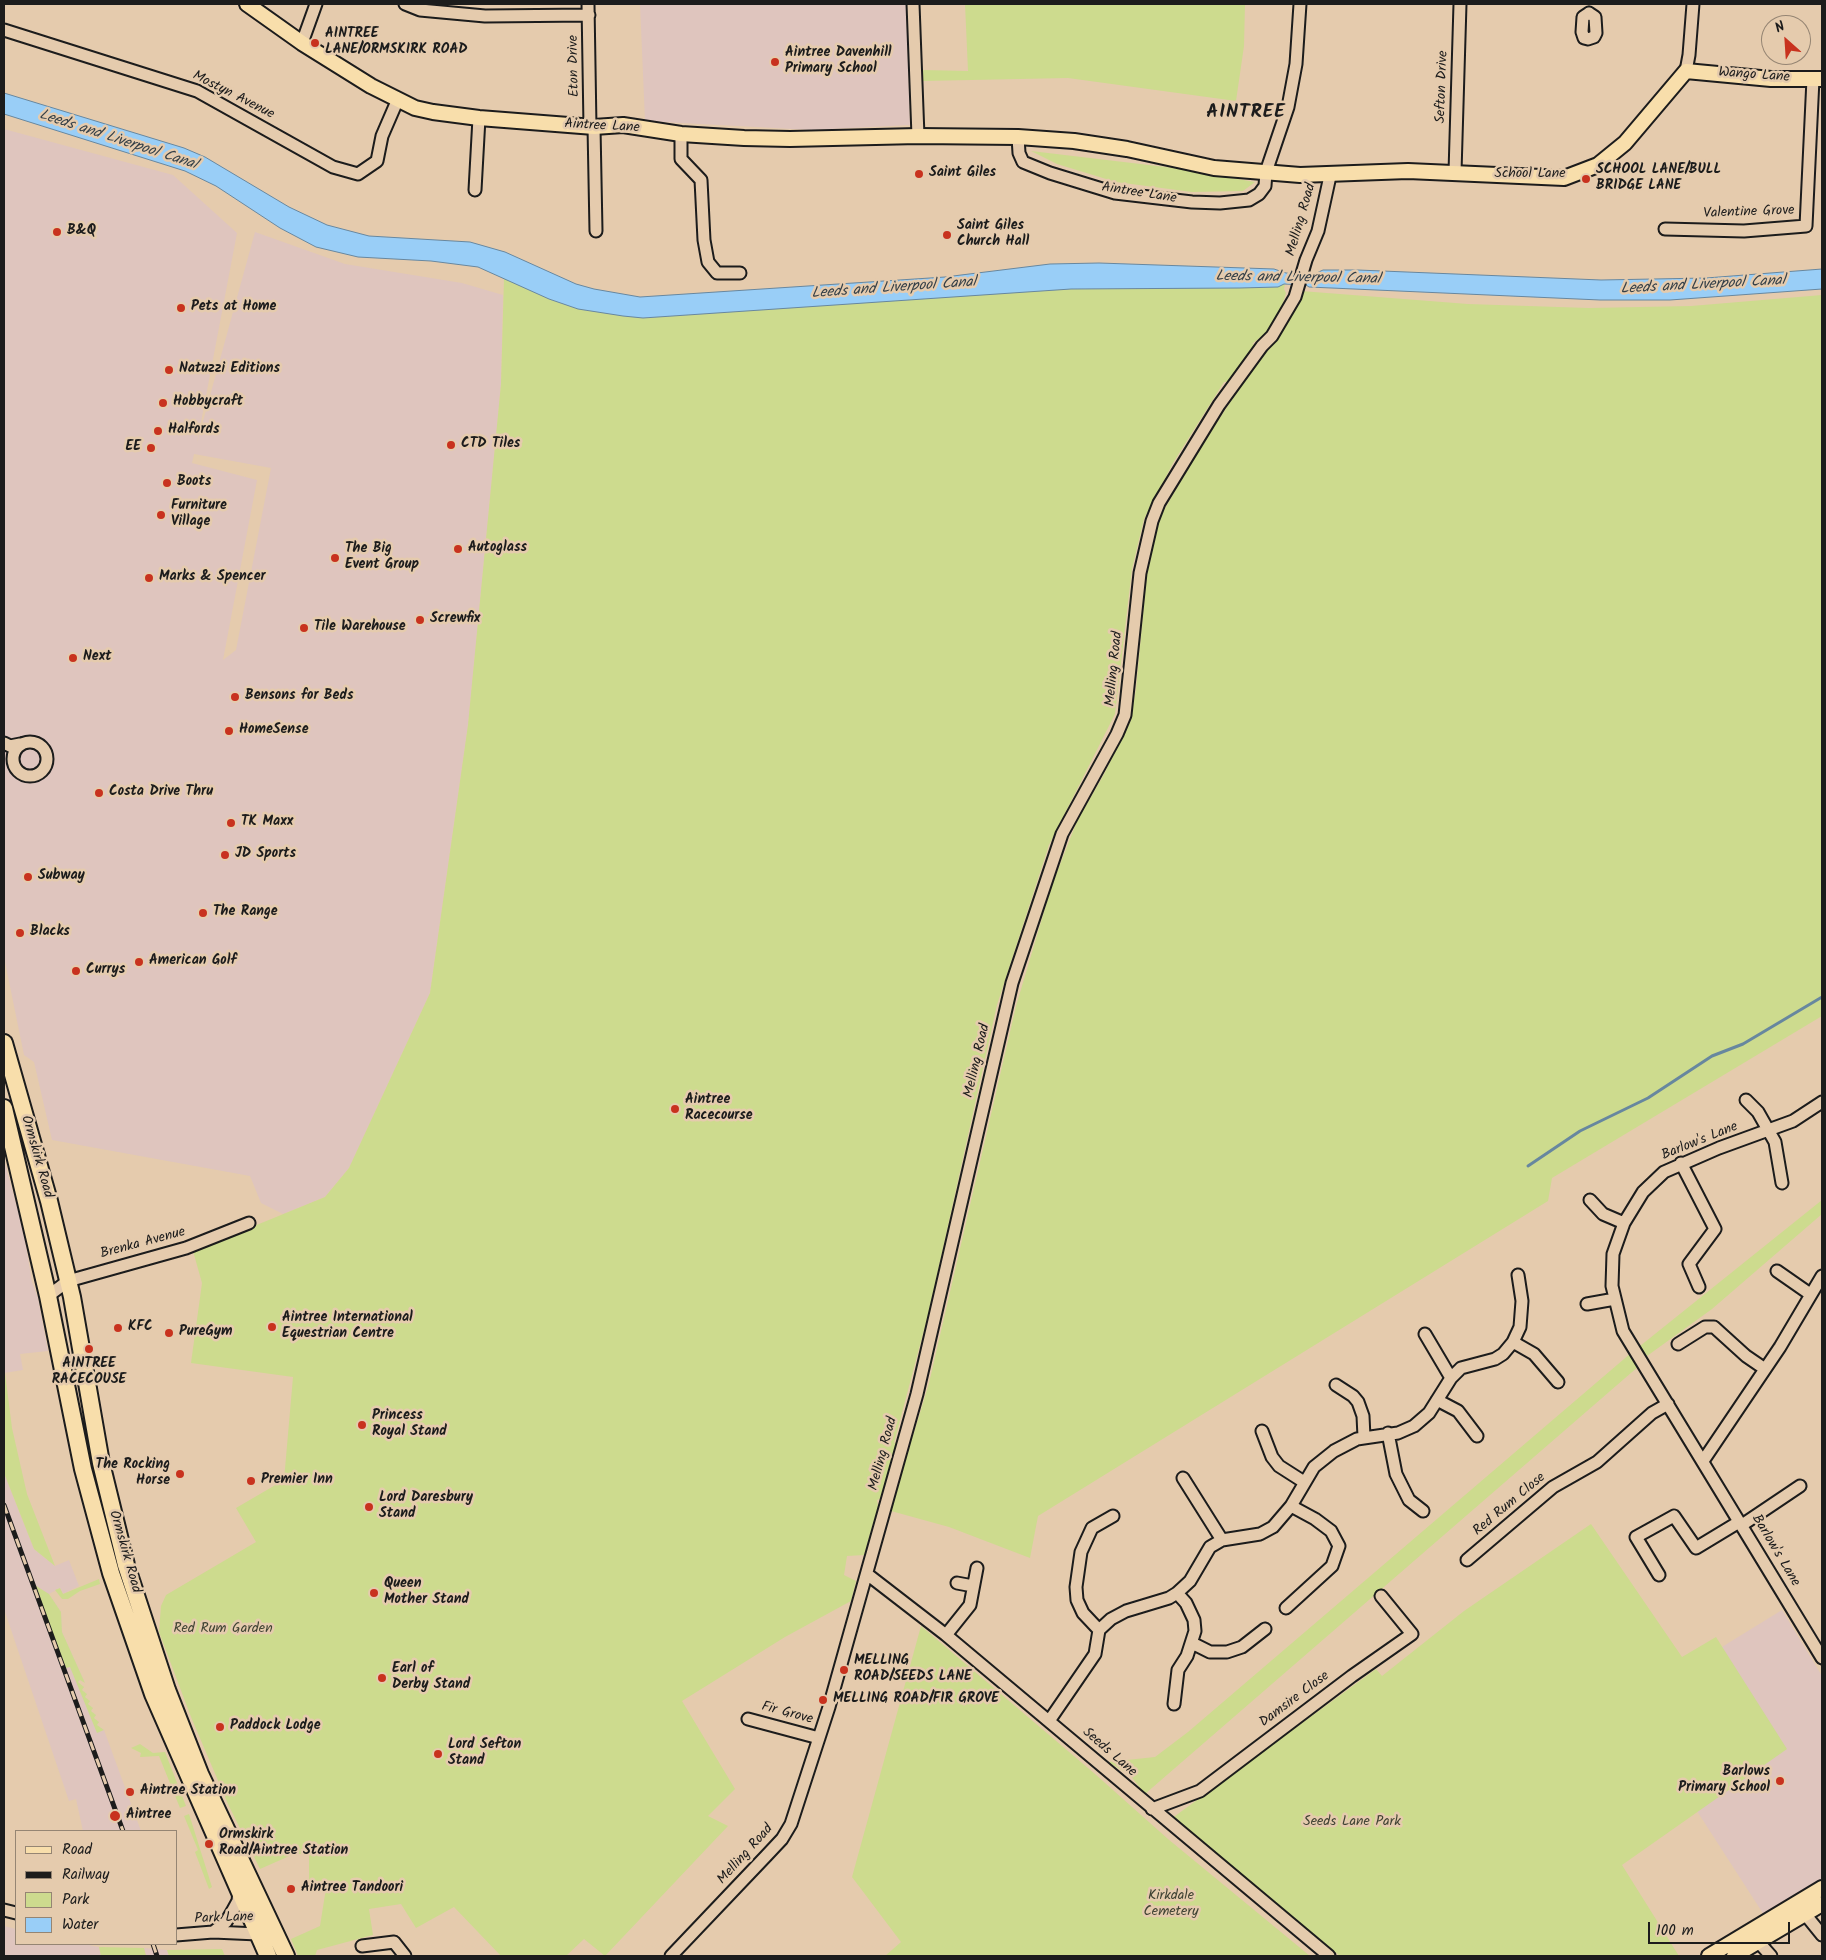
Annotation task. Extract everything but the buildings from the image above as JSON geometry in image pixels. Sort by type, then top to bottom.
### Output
[{"type":"highway","name":"Ormskirk Road","points":[[4,1043],[49,1201],[68,1281],[107,1494],[145,1626],[200,1774],[265,1930]]},
{"type":"highway","name":"Ormskirk Road","points":[[4,1108],[7,1137],[48,1296],[84,1470],[112,1573],[154,1695],[239,1890],[265,1930]]},
{"type":"highway","points":[[265,1930],[268,1956]]},
{"type":"highway","points":[[265,1930],[286,1956]]},
{"type":"main road","name":"Aintree Lane","points":[[247,4],[371,86],[415,108],[433,112],[479,118],[592,127],[623,125],[681,134],[790,140],[918,136],[1018,137],[1074,141],[1127,149],[1214,168],[1330,176]]},
{"type":"main road","name":"School Lane","points":[[1330,176],[1408,171],[1564,178],[1598,166],[1638,129],[1686,71]]},
{"type":"main road","name":"Wango Lane","points":[[1686,71],[1771,79],[1817,79]]},
{"type":"main road","points":[[1734,1956],[1754,1937],[1822,1888]]},
{"type":"main road","points":[[1709,1956],[1805,1914],[1822,1904]]},
{"type":"street","points":[[302,42],[316,4]]},
{"type":"street","points":[[405,4],[420,10],[485,16],[589,9]]},
{"type":"street","points":[[913,4],[918,136]]},
{"type":"street","points":[[1266,172],[1288,107],[1296,64],[1300,4]]},
{"type":"street","name":"Sefton Drive","points":[[1455,172],[1460,4]]},
{"type":"street","points":[[1686,71],[1693,4]]},
{"type":"street","name":"Eton Drive","points":[[589,9],[596,231]]},
{"type":"street","name":"Mostyn Avenue","points":[[4,30],[197,91],[333,167],[358,174],[377,161],[382,136],[398,99]]},
{"type":"street","name":"Valentine Grove","points":[[1665,229],[1744,231],[1806,226],[1817,79]]},
{"type":"street","points":[[475,190],[479,118]]},
{"type":"street","points":[[681,134],[681,159],[701,180],[704,240],[708,262],[717,273],[740,273]]},
{"type":"street","name":"Aintree Lane","points":[[1018,137],[1019,153],[1023,162],[1050,173],[1115,192],[1192,202],[1220,203],[1249,200],[1259,194],[1265,186],[1266,172]]},
{"type":"street","name":"Melling Road","points":[[671,1956],[767,1856],[787,1832],[819,1738],[867,1574],[928,1348],[1012,983],[1062,834],[1117,734],[1125,714],[1140,573],[1152,521],[1159,503],[1219,404],[1262,346],[1272,336],[1298,291],[1304,266],[1318,231],[1330,176]]},
{"type":"street","points":[[4,744],[10,746],[32,742],[41,746],[46,755],[45,766],[37,774],[26,775],[18,771],[4,756]]},
{"type":"street","points":[[13,764],[14,753],[20,744]]},
{"type":"street","points":[[1746,1100],[1758,1112],[1775,1142],[1782,1183]]},
{"type":"street","name":"Barlow's Lane","points":[[1822,1102],[1793,1120],[1681,1163],[1664,1172],[1643,1192],[1624,1223],[1613,1254],[1612,1286],[1622,1331],[1822,1658]]},
{"type":"street","points":[[1681,1163],[1715,1229],[1689,1264],[1698,1287]]},
{"type":"street","points":[[1590,1200],[1603,1214],[1624,1223]]},
{"type":"street","name":"Brenka Avenue","points":[[48,1296],[68,1281],[186,1248],[249,1223]]},
{"type":"street","points":[[1777,1271],[1810,1294]]},
{"type":"street","points":[[1049,1721],[1095,1654],[1099,1630],[1111,1618],[1126,1611],[1156,1603],[1177,1593],[1190,1581],[1210,1547],[1222,1540],[1260,1534],[1273,1526],[1291,1506],[1314,1467],[1334,1451],[1364,1437],[1398,1433],[1414,1426],[1429,1412],[1451,1378],[1461,1368],[1495,1359],[1503,1354],[1513,1342],[1520,1327],[1522,1302],[1518,1275]]},
{"type":"street","points":[[1703,1461],[1765,1369],[1822,1276]]},
{"type":"street","points":[[1587,1304],[1615,1299]]},
{"type":"street","points":[[1678,1344],[1705,1327],[1714,1327],[1746,1356],[1765,1369]]},
{"type":"street","points":[[1425,1334],[1451,1378]]},
{"type":"street","points":[[1513,1342],[1534,1354],[1558,1382]]},
{"type":"street","points":[[1336,1385],[1353,1396],[1358,1402],[1363,1416],[1364,1437]]},
{"type":"street","points":[[1437,1400],[1458,1411],[1477,1436]]},
{"type":"street","name":"Red Rum Close","points":[[1467,1560],[1553,1487],[1597,1462],[1652,1413],[1668,1404]]},
{"type":"street","points":[[1262,1430],[1272,1457],[1279,1466],[1304,1482]]},
{"type":"street","points":[[1388,1433],[1396,1474],[1409,1500],[1423,1511]]},
{"type":"street","points":[[1183,1478],[1222,1540]]},
{"type":"street","points":[[1659,1575],[1636,1538],[1674,1516],[1696,1548],[1741,1523],[1800,1486]]},
{"type":"street","points":[[1286,1608],[1332,1566],[1339,1546],[1331,1531],[1315,1519],[1291,1506]]},
{"type":"street","points":[[1099,1630],[1083,1613],[1076,1587],[1082,1552],[1092,1528],[1113,1516]]},
{"type":"street","points":[[946,1635],[970,1605],[977,1568]]},
{"type":"street","name":"Seeds Lane","points":[[867,1574],[946,1635],[1152,1810],[1329,1956]]},
{"type":"street","points":[[957,1583],[973,1586]]},
{"type":"street","points":[[1174,1704],[1178,1670],[1192,1643],[1195,1631],[1194,1620],[1186,1603],[1177,1593]]},
{"type":"street","name":"Damsire Close","points":[[1152,1810],[1200,1791],[1352,1676],[1412,1634],[1381,1596]]},
{"type":"street","points":[[1192,1643],[1210,1652],[1227,1652],[1242,1646],[1265,1629]]},
{"type":"street","name":"Fir Grove","points":[[748,1719],[819,1738]]},
{"type":"street","points":[[213,1932],[226,1922],[238,1901],[239,1890]]},
{"type":"street","points":[[1805,1914],[1822,1935]]},
{"type":"street","name":"Park Lane","points":[[180,1935],[265,1930]]},
{"type":"street","points":[[1754,1937],[1771,1956]]},
{"type":"street","points":[[362,1946],[394,1942],[404,1956]]},
{"type":"shaded area","name":"Aintree Davenhill Primary School","points":[[640,4],[906,4],[910,125],[811,130],[645,121]]},
{"type":"shaded area","points":[[4,129],[173,175],[237,233],[197,443],[255,232],[345,264],[462,283],[503,295],[501,384],[468,725],[430,993],[349,1168],[325,1197],[283,1214],[261,1203],[250,1176],[52,1140],[34,1062],[24,1055],[4,957]],"holes":[[[194,454],[271,468],[236,650],[223,660],[257,480],[192,463]]]},
{"type":"shaded area","points":[[4,1160],[23,1228],[32,1282],[38,1298],[48,1351],[20,1354],[23,1370],[4,1373]]},
{"type":"shaded area","points":[[4,1473],[34,1549],[55,1566],[69,1560],[79,1586],[63,1594],[60,1588],[49,1594],[61,1612],[62,1632],[85,1683],[80,1680],[78,1682],[84,1687],[82,1690],[87,1694],[85,1697],[90,1701],[88,1704],[93,1708],[91,1711],[96,1715],[94,1718],[99,1722],[97,1725],[104,1730],[141,1830],[83,1830],[76,1799],[69,1801],[4,1609]]},
{"type":"shaded area","name":"Barlows Primary School","points":[[1782,1610],[1822,1676],[1822,1880],[1764,1915],[1695,1808],[1717,1650]]},
{"type":"shaded area","points":[[4,1926],[15,1929],[15,1945],[89,1945],[99,1947],[101,1956],[4,1956]]},
{"type":"shaded area","points":[[144,1948],[167,1950],[169,1956],[146,1956]]},
{"type":"green space","points":[[965,4],[1245,4],[1244,46],[1236,101],[1068,78],[923,81],[922,70],[968,71]]},
{"type":"green space","points":[[1031,151],[1174,168],[1255,182],[1243,191],[1192,192],[1116,182],[1057,164]]},
{"type":"green space","name":"Red Rum Garden","points":[[504,278],[549,299],[578,309],[643,318],[1071,289],[1277,287],[1285,284],[1284,289],[1286,293],[1281,309],[1268,331],[1252,344],[1271,347],[1286,326],[1301,291],[1468,304],[1589,308],[1691,306],[1822,295],[1822,1016],[1552,1178],[1548,1201],[1038,1516],[1030,1558],[949,1527],[891,1511],[897,1491],[877,1500],[878,1506],[864,1555],[847,1556],[844,1575],[856,1581],[851,1601],[785,1637],[682,1701],[735,1789],[708,1816],[728,1826],[605,1956],[584,1939],[566,1956],[501,1956],[454,1907],[416,1928],[401,1904],[369,1909],[373,1935],[317,1950],[315,1956],[298,1956],[291,1939],[320,1926],[327,1882],[309,1883],[309,1854],[294,1854],[260,1869],[228,1804],[191,1717],[159,1632],[161,1606],[166,1595],[256,1542],[236,1508],[284,1480],[293,1377],[191,1363],[202,1283],[193,1251],[325,1197],[349,1168],[430,993],[468,725],[501,384]],"holes":[[[1244,381],[1197,453],[1159,519],[1147,572],[1136,689],[1130,722],[1103,776],[1077,821],[1052,885],[1016,1006],[929,1383],[913,1436],[894,1443],[929,1311],[997,1005],[1049,845],[1115,714],[1132,569],[1144,519],[1173,463],[1224,382]]]},
{"type":"green space","points":[[1822,1200],[1822,1214],[1712,1309],[1647,1356],[1640,1346]]},
{"type":"green space","points":[[1631,1353],[1639,1366],[1145,1794],[1130,1775],[1108,1762],[1155,1757],[1188,1732]]},
{"type":"green space","points":[[5,1373],[12,1428],[27,1494],[55,1566],[34,1549],[4,1473]]},
{"type":"green space","name":"Seeds Lane Park","points":[[1591,1524],[1682,1657],[1716,1637],[1787,1749],[1622,1865],[1679,1956],[1340,1956],[1171,1819],[1376,1669],[1382,1676],[1464,1611]]},
{"type":"green space","points":[[99,1579],[100,1584],[80,1591],[68,1599],[62,1599],[55,1590],[60,1588],[63,1594]]},
{"type":"green space","points":[[33,1584],[49,1594],[61,1612],[62,1632],[85,1683],[80,1680],[78,1682],[84,1687],[82,1690],[87,1694],[85,1697],[90,1701],[88,1704],[93,1708],[91,1711],[96,1715],[94,1718],[99,1722],[97,1725],[104,1730],[97,1733],[70,1667],[66,1668]]},
{"type":"green space","name":"Kirkdale Cemetery","points":[[921,1626],[1095,1774],[1168,1839],[1310,1956],[885,1956],[901,1942],[852,1877]]},
{"type":"green space","points":[[140,1744],[153,1753],[165,1752],[186,1806],[180,1808],[159,1756],[140,1757],[141,1753],[131,1748]]},
{"type":"green space","points":[[189,1814],[212,1887],[209,1889],[195,1852],[198,1850],[184,1816]]},
{"type":"green space","points":[[99,1947],[144,1948],[146,1956],[101,1956]]},
{"type":"green space","points":[[222,1949],[225,1956],[169,1956],[167,1950]]},
{"type":"water","name":"Leeds and Liverpool Canal","points":[[4,93],[184,148],[205,157],[289,207],[327,225],[369,236],[470,242],[505,252],[576,284],[640,297],[945,277],[1050,264],[1099,263],[1274,269],[1286,273],[1312,275],[1323,270],[1358,270],[1601,280],[1706,278],[1822,269],[1822,289],[1670,300],[1600,300],[1309,287],[1306,285],[1284,284],[1278,287],[1240,288],[1071,289],[643,318],[623,316],[578,309],[549,299],[478,267],[431,261],[358,257],[316,247],[280,228],[216,186],[185,171],[4,114]]},
{"type":"waterway","points":[[1528,1166],[1580,1131],[1648,1098],[1712,1056],[1743,1044],[1822,997]]},
{"type":"railway","points":[[4,1505],[123,1830]]},
{"type":"railway","points":[[153,1945],[157,1956]]},
{"type":"place","name":"AINTREE LANE/ORMSKIRK ROAD","points":[[315,43]]},
{"type":"place","name":"Aintree Davenhill Primary School","points":[[775,62]]},
{"type":"place","name":"Saint Giles","points":[[919,174]]},
{"type":"place","name":"SCHOOL LANE/BULL BRIDGE LANE","points":[[1586,179]]},
{"type":"place","name":"B&Q","points":[[57,232]]},
{"type":"place","name":"Saint Giles Church Hall","points":[[947,235]]},
{"type":"place","name":"Pets at Home","points":[[181,308]]},
{"type":"place","name":"Natuzzi Editions","points":[[169,370]]},
{"type":"place","name":"Hobbycraft","points":[[163,403]]},
{"type":"place","name":"Halfords","points":[[158,431]]},
{"type":"place","name":"CTD Tiles","points":[[451,445]]},
{"type":"place","name":"EE","points":[[151,448]]},
{"type":"place","name":"Boots","points":[[167,483]]},
{"type":"place","name":"Furniture Village","points":[[161,515]]},
{"type":"place","name":"Autoglass","points":[[458,549]]},
{"type":"place","name":"The Big Event Group","points":[[335,558]]},
{"type":"place","name":"Marks & Spencer","points":[[149,578]]},
{"type":"place","name":"Screwfix","points":[[420,620]]},
{"type":"place","name":"Tile Warehouse","points":[[304,628]]},
{"type":"place","name":"Next","points":[[73,658]]},
{"type":"place","name":"Bensons for Beds","points":[[235,697]]},
{"type":"place","name":"HomeSense","points":[[229,731]]},
{"type":"place","name":"Costa Drive Thru","points":[[99,793]]},
{"type":"place","name":"TK Maxx","points":[[231,823]]},
{"type":"place","name":"JD Sports","points":[[225,855]]},
{"type":"place","name":"Subway","points":[[28,877]]},
{"type":"place","name":"The Range","points":[[203,913]]},
{"type":"place","name":"Blacks","points":[[20,933]]},
{"type":"place","name":"American Golf","points":[[139,962]]},
{"type":"place","name":"Currys","points":[[76,971]]},
{"type":"place","name":"Aintree Racecourse","points":[[675,1109]]},
{"type":"place","name":"Aintree International Equestrian Centre","points":[[272,1327]]},
{"type":"place","name":"KFC","points":[[118,1328]]},
{"type":"place","name":"PureGym","points":[[169,1333]]},
{"type":"place","name":"AINTREE RACECOUSE","points":[[89,1349]]},
{"type":"place","name":"Princess Royal Stand","points":[[362,1425]]},
{"type":"place","name":"The Rocking Horse","points":[[180,1474]]},
{"type":"place","name":"Premier Inn","points":[[251,1481]]},
{"type":"place","name":"Lord Daresbury Stand","points":[[369,1507]]},
{"type":"place","name":"Queen Mother Stand","points":[[374,1593]]},
{"type":"place","name":"MELLING ROAD/SEEDS LANE","points":[[844,1670]]},
{"type":"place","name":"Earl of Derby Stand","points":[[382,1678]]},
{"type":"place","name":"MELLING ROAD/FIR GROVE","points":[[823,1700]]},
{"type":"place","name":"Paddock Lodge","points":[[220,1727]]},
{"type":"place","name":"Lord Sefton Stand","points":[[438,1754]]},
{"type":"place","name":"Barlows Primary School","points":[[1780,1781]]},
{"type":"place","name":"Aintree Station","points":[[130,1792]]},
{"type":"place","name":"Aintree","points":[[115,1816]]},
{"type":"place","name":"Ormskirk Road/Aintree Station","points":[[209,1844]]},
{"type":"place","name":"Aintree Tandoori","points":[[291,1889]]},
{"type":"district","name":"AINTREE","points":[[1246,114]]}]
